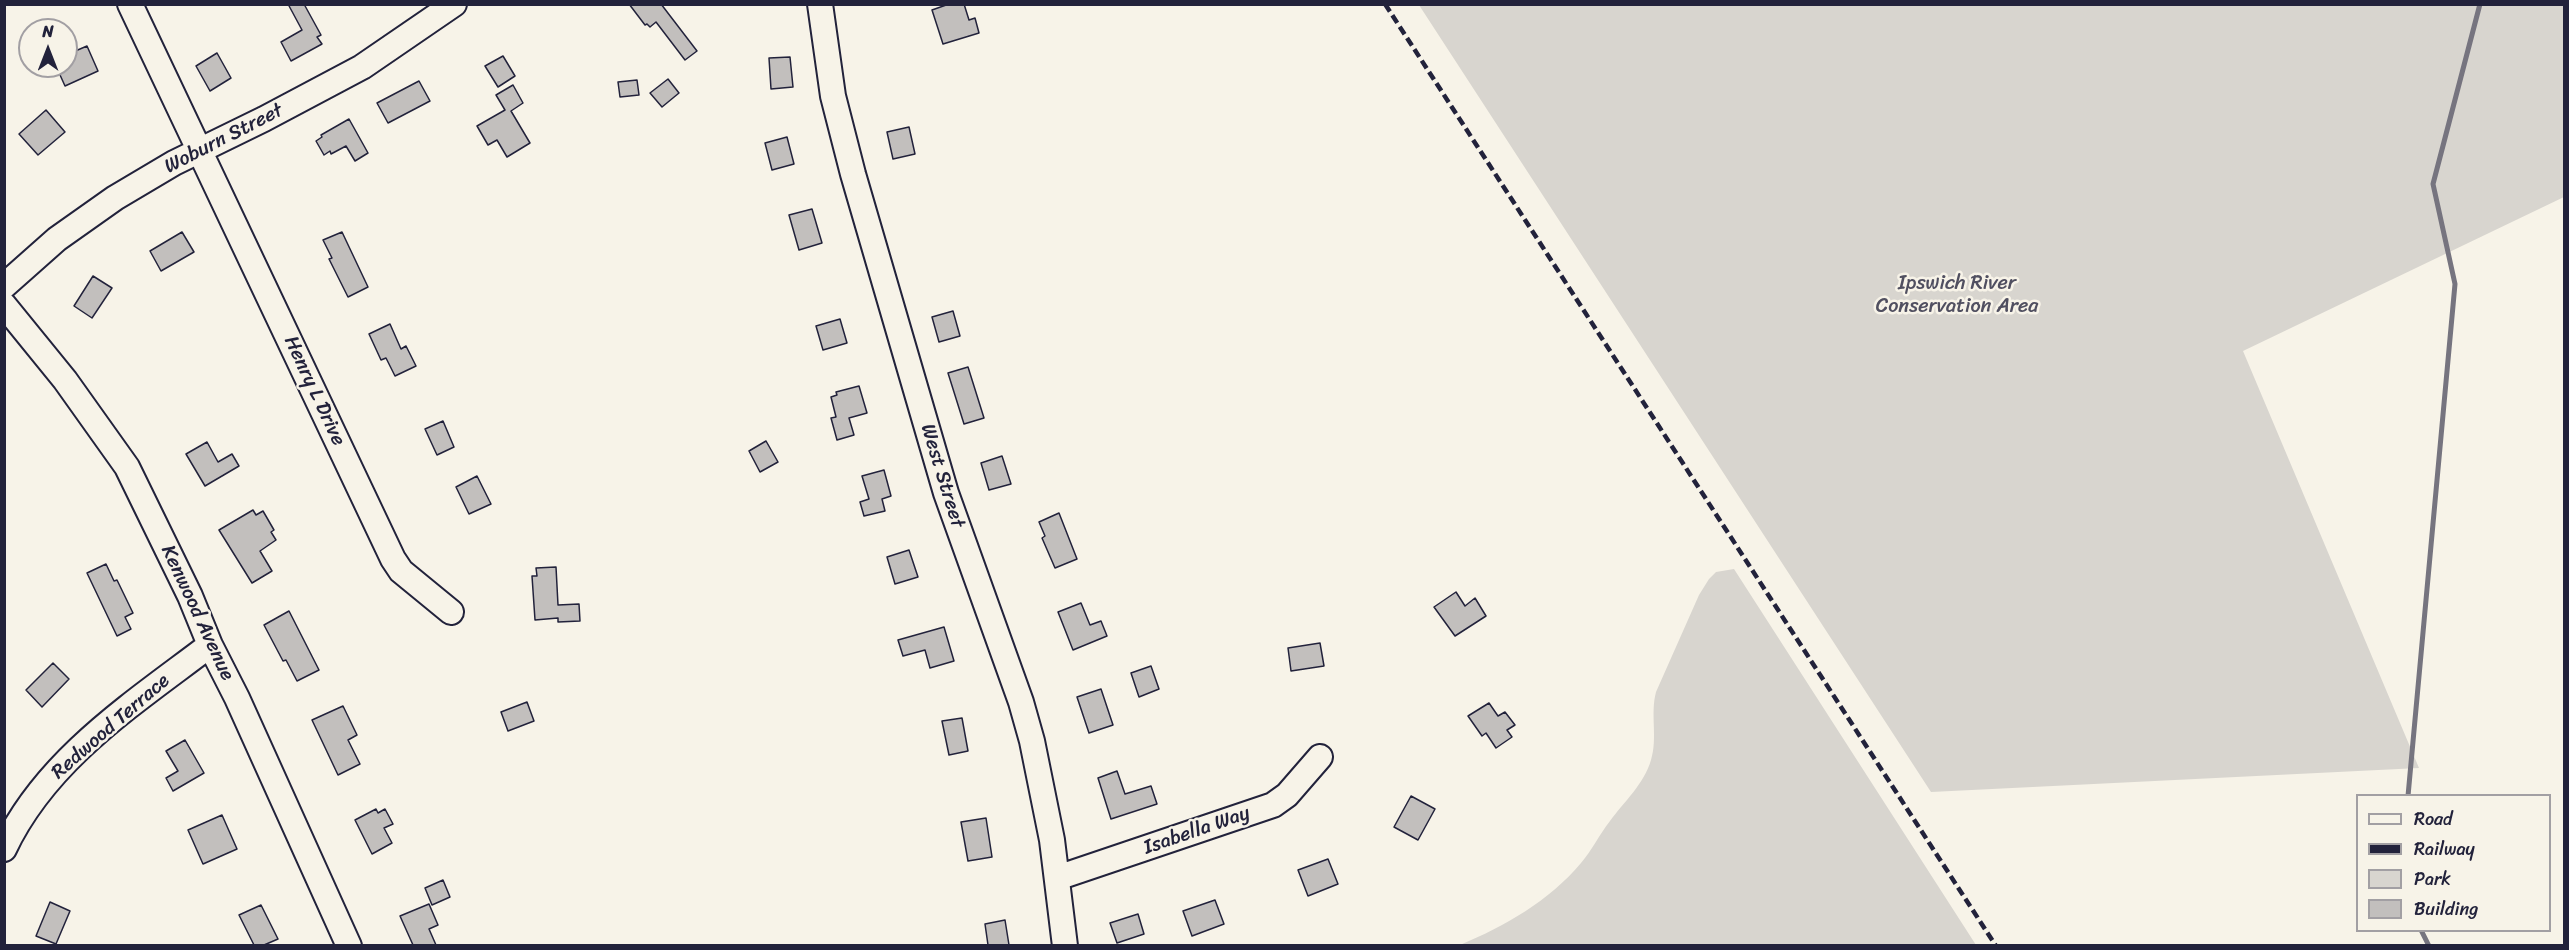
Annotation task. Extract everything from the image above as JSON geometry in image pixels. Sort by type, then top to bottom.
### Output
[{"type":"street","name":"Henry L Drive","points":[[130,4],[395,563],[401,571],[451,612]]},
{"type":"street","name":"Woburn Street","points":[[4,286],[57,239],[174,163],[362,67],[454,4]]},
{"type":"street","name":"West Street","points":[[820,4],[833,96],[853,174],[946,493],[1021,702],[1042,787],[1065,945]]},
{"type":"street","name":"Kenwood Avenue","points":[[4,305],[65,380],[122,459],[190,596],[210,645],[237,698],[350,945]]},
{"type":"street","name":"Redwood Terrace","points":[[4,849],[24,812],[64,763],[132,704],[210,645]]},
{"type":"street","name":"Isabella Way","points":[[1057,878],[1273,805],[1287,795],[1320,757]]},
{"type":"green space","name":"Ipswich River Conservation Area","points":[[1419,5],[2564,5],[2564,197],[2243,351],[2419,768],[1931,792]]},
{"type":"green space","points":[[1734,569],[1976,945],[1460,945],[1510,921],[1555,889],[1581,863],[1606,826],[1639,785],[1648,769],[1653,752],[1656,692],[1699,595],[1709,579],[1716,572]]},
{"type":"building","points":[[288,4],[304,4],[321,35],[317,37],[322,44],[291,61],[281,42],[302,30]]},
{"type":"building","points":[[629,4],[661,4],[697,51],[685,60],[656,22],[650,27],[645,25]]},
{"type":"building","points":[[949,4],[964,4],[969,20],[975,18],[979,33],[943,44],[932,10]]},
{"type":"building","points":[[87,46],[98,71],[65,86],[61,78],[78,78],[78,50]]},
{"type":"building","points":[[217,53],[231,78],[210,91],[196,66]]},
{"type":"building","points":[[503,56],[515,76],[498,87],[485,66]]},
{"type":"building","points":[[790,57],[793,87],[771,89],[769,58]]},
{"type":"building","points":[[668,79],[679,93],[662,107],[650,93]]},
{"type":"building","points":[[637,80],[639,95],[620,97],[618,82]]},
{"type":"building","points":[[419,81],[430,101],[388,123],[377,103]]},
{"type":"building","points":[[513,85],[523,103],[511,111],[530,143],[507,157],[497,140],[488,145],[477,126],[505,110],[496,95]]},
{"type":"building","points":[[46,110],[65,132],[38,155],[19,134]]},
{"type":"building","points":[[349,119],[368,153],[355,161],[346,146],[324,155],[316,141],[322,137],[321,135]]},
{"type":"building","points":[[909,127],[915,154],[893,159],[887,132]]},
{"type":"building","points":[[787,137],[794,164],[772,170],[765,143]]},
{"type":"building","points":[[812,209],[822,243],[799,250],[789,215]]},
{"type":"building","points":[[182,232],[194,252],[161,271],[150,251]]},
{"type":"building","points":[[342,232],[368,287],[348,297],[329,259],[332,258],[323,240]]},
{"type":"building","points":[[93,276],[112,288],[92,318],[74,306]]},
{"type":"building","points":[[953,311],[960,336],[939,342],[932,317]]},
{"type":"building","points":[[840,319],[847,343],[823,350],[816,326]]},
{"type":"building","points":[[390,324],[401,349],[406,346],[416,366],[395,376],[386,358],[381,360],[369,334]]},
{"type":"building","points":[[968,367],[984,418],[964,424],[948,373]]},
{"type":"building","points":[[859,386],[867,413],[849,418],[854,435],[837,440],[831,418],[836,417],[831,397],[837,395],[836,392]]},
{"type":"building","points":[[443,421],[454,447],[437,455],[425,429]]},
{"type":"building","points":[[766,441],[778,462],[760,472],[749,451]]},
{"type":"building","points":[[207,442],[218,462],[232,454],[239,466],[205,486],[186,454]]},
{"type":"building","points":[[1002,456],[1011,484],[989,490],[981,463]]},
{"type":"building","points":[[884,470],[891,496],[882,499],[885,511],[864,516],[860,502],[869,499],[862,476]]},
{"type":"building","points":[[477,476],[491,504],[469,514],[456,487]]},
{"type":"building","points":[[253,510],[256,515],[263,511],[274,530],[271,532],[276,540],[260,551],[272,571],[252,583],[219,530]]},
{"type":"building","points":[[1059,513],[1077,559],[1055,568],[1042,538],[1045,536],[1039,522]]},
{"type":"building","points":[[909,550],[918,577],[895,584],[887,557]]},
{"type":"building","points":[[106,564],[114,581],[117,580],[133,613],[125,617],[131,629],[117,636],[87,573]]},
{"type":"building","points":[[556,567],[558,605],[579,604],[580,621],[558,622],[558,618],[535,620],[532,576],[537,576],[536,568]]},
{"type":"building","points":[[1456,592],[1465,606],[1475,598],[1486,616],[1455,636],[1434,607]]},
{"type":"building","points":[[1081,603],[1090,625],[1101,621],[1107,636],[1073,650],[1058,612]]},
{"type":"building","points":[[289,611],[319,670],[297,681],[286,660],[283,661],[264,625]]},
{"type":"building","points":[[944,627],[954,661],[930,668],[925,650],[903,656],[898,640]]},
{"type":"building","points":[[1320,643],[1324,666],[1291,671],[1288,648]]},
{"type":"building","points":[[53,663],[69,679],[42,707],[26,690]]},
{"type":"building","points":[[1151,666],[1159,689],[1139,697],[1131,673]]},
{"type":"building","points":[[1101,689],[1113,725],[1089,733],[1077,697]]},
{"type":"building","points":[[527,702],[534,721],[508,731],[501,712]]},
{"type":"building","points":[[1489,703],[1498,716],[1505,712],[1515,725],[1507,730],[1512,737],[1496,748],[1486,733],[1482,736],[1468,716]]},
{"type":"building","points":[[343,706],[357,735],[348,740],[360,764],[338,775],[312,720]]},
{"type":"building","points":[[962,718],[968,751],[949,755],[942,721]]},
{"type":"building","points":[[185,740],[204,773],[173,791],[166,778],[178,771],[166,751]]},
{"type":"building","points":[[1117,771],[1125,794],[1151,786],[1157,804],[1111,819],[1098,778]]},
{"type":"building","points":[[1411,796],[1435,809],[1418,840],[1394,827]]},
{"type":"building","points":[[376,809],[378,813],[385,809],[393,824],[384,828],[392,843],[372,854],[355,820]]},
{"type":"building","points":[[222,815],[237,849],[203,864],[188,830]]},
{"type":"building","points":[[986,818],[992,857],[968,861],[961,822]]},
{"type":"building","points":[[1328,859],[1338,884],[1308,896],[1298,870]]},
{"type":"building","points":[[443,880],[450,897],[432,905],[425,888]]},
{"type":"building","points":[[1215,900],[1224,924],[1192,936],[1183,911]]},
{"type":"building","points":[[50,902],[70,911],[56,944],[36,936]]},
{"type":"building","points":[[429,904],[438,925],[429,929],[436,945],[413,945],[400,916]]},
{"type":"building","points":[[261,905],[278,939],[264,945],[254,945],[239,915]]},
{"type":"building","points":[[1138,914],[1144,934],[1117,943],[1110,923]]},
{"type":"building","points":[[1005,920],[1009,945],[988,945],[985,924]]},
{"type":"waterway","points":[[2408,794],[2455,284],[2433,184],[2480,4]]},
{"type":"waterway","points":[[2422,932],[2429,946]]},
{"type":"railway","points":[[1385,4],[1996,946]]}]
